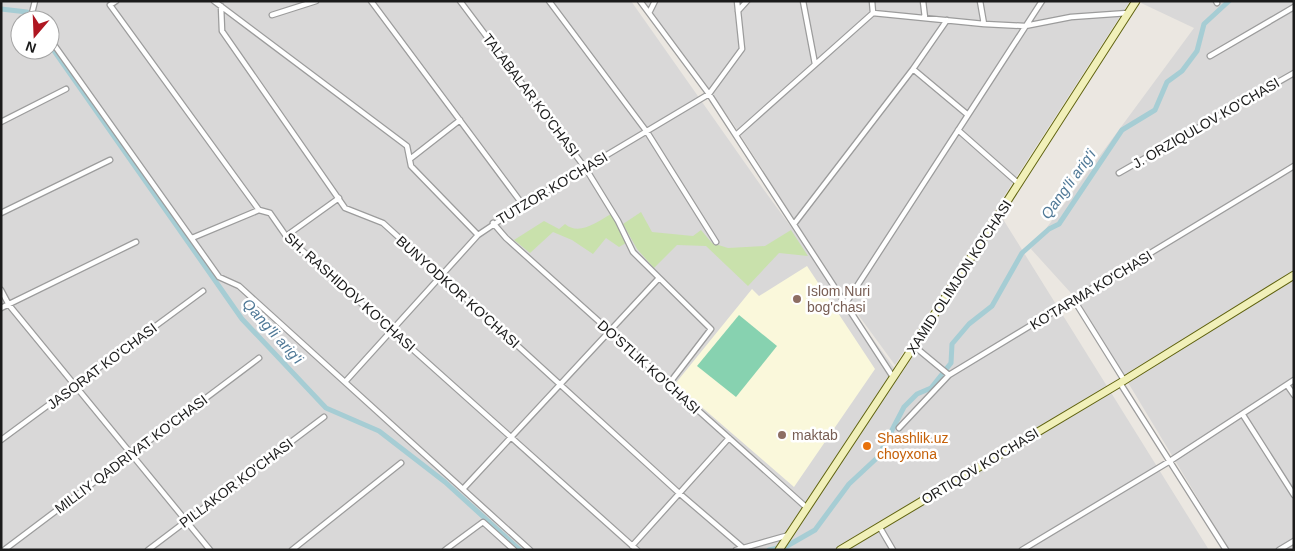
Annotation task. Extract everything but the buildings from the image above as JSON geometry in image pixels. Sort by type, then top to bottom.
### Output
[{"type":"main road","name":"XAMID OLIMJON KO'CHASI","points":[[781,546],[894,377],[1136,1]]},
{"type":"main road","name":"ORTIQOV KO'CHASI","points":[[840,550],[1122,381],[1294,275]]},
{"type":"street","points":[[214,1],[407,146],[411,166],[478,235]]},
{"type":"street","points":[[272,15],[316,1]]},
{"type":"street","points":[[371,1],[523,205]]},
{"type":"street","name":"TALABALAR KO'CHASI","points":[[460,1],[586,169],[618,221],[633,252],[711,329],[668,385]]},
{"type":"street","points":[[549,1],[647,132],[716,242]]},
{"type":"street","points":[[640,1],[709,94],[894,377]]},
{"type":"street","points":[[650,14],[655,1]]},
{"type":"street","name":"TUTZOR KO'CHASI","points":[[345,382],[478,235],[523,205],[709,94],[742,48],[737,1]]},
{"type":"street","points":[[738,11],[747,1]]},
{"type":"street","points":[[803,1],[815,64]]},
{"type":"street","points":[[872,1],[873,13]]},
{"type":"street","points":[[923,1],[925,18]]},
{"type":"street","points":[[980,1],[984,24]]},
{"type":"street","points":[[846,303],[1042,1]]},
{"type":"street","name":"SH. RASHIDOV KO'CHASI","points":[[114,2],[110,5],[259,210],[270,213],[286,236],[637,550]]},
{"type":"street","name":"BUNYODKOR KO'CHASI","points":[[221,6],[222,32],[345,208],[383,223],[679,494],[742,547]]},
{"type":"street","points":[[1210,56],[1294,7]]},
{"type":"street","points":[[736,135],[873,13],[984,24],[1025,26],[1071,17],[1129,13]]},
{"type":"street","points":[[794,224],[947,20]]},
{"type":"street","points":[[60,53],[219,277],[239,286],[530,550]]},
{"type":"street","points":[[912,69],[968,116]]},
{"type":"street","name":"J. ORZIQULOV KO'CHASI","points":[[1119,173],[1294,73]]},
{"type":"street","points":[[1,122],[66,89]]},
{"type":"street","points":[[410,159],[460,120]]},
{"type":"street","points":[[958,130],[1019,184]]},
{"type":"street","points":[[1,213],[110,160]]},
{"type":"street","name":"KO'TARMA KO'CHASI","points":[[899,428],[945,372],[1074,300],[1294,166]]},
{"type":"street","points":[[286,236],[338,198]]},
{"type":"street","points":[[192,238],[259,210]]},
{"type":"street","name":"DO'STLIK KO'CHASI","points":[[494,223],[506,238],[608,331],[807,508]]},
{"type":"street","points":[[1,308],[136,242]]},
{"type":"street","points":[[463,489],[658,278]]},
{"type":"street","points":[[1,290],[9,305],[210,550]]},
{"type":"street","name":"JASORAT KO'CHASI","points":[[1,440],[76,387],[203,290]]},
{"type":"street","points":[[1074,300],[1170,461],[1226,550]]},
{"type":"street","points":[[914,346],[945,372]]},
{"type":"street","name":"MILLIY QADRIYAT KO'CHASI","points":[[4,550],[130,453],[259,358]]},
{"type":"street","points":[[1022,550],[1170,461],[1294,380]]},
{"type":"street","points":[[1287,385],[1294,395]]},
{"type":"street","points":[[1243,415],[1294,495]]},
{"type":"street","name":"PILLAKOR KO'CHASI","points":[[148,550],[324,417]]},
{"type":"street","points":[[632,546],[729,438]]},
{"type":"street","points":[[292,550],[401,463]]},
{"type":"street","points":[[445,550],[483,522],[514,550]]},
{"type":"street","points":[[879,526],[893,550]]},
{"type":"street","points":[[736,550],[789,535]]},
{"type":"street","points":[[1279,550],[1294,541]]},
{"type":"shaded area","points":[[1,1],[631,1],[764,190],[900,376],[1001,216],[1209,550],[1,550]]},
{"type":"shaded area","points":[[644,1],[1130,1],[895,365],[840,290],[732,122]]},
{"type":"shaded area","points":[[1143,1],[1294,1],[1294,550],[1229,550],[1080,303],[1031,249],[1194,28],[1141,3]]},
{"type":"shaded area","name":"maktab","points":[[807,266],[875,369],[794,487],[675,384],[752,289],[759,296]]},
{"type":"green space","points":[[641,212],[652,232],[693,236],[701,230],[712,243],[728,248],[765,246],[791,230],[808,256],[779,253],[748,286],[706,246],[677,245],[654,268],[637,249],[623,224]]},
{"type":"green space","points":[[611,214],[626,243],[619,247],[606,238],[593,254],[572,240],[553,232],[530,253],[514,240],[544,221],[559,229],[565,224],[576,229],[588,227]]},
{"type":"green space","points":[[739,315],[777,346],[736,397],[697,366]]},
{"type":"waterway","name":"Qang'li arig'i","points":[[769,550],[787,546],[815,530],[849,484],[878,457],[904,407],[917,394],[931,388],[951,363],[952,344],[969,324],[992,306],[1022,253],[1049,229],[1059,224],[1122,130],[1155,110],[1167,82],[1182,71],[1197,51],[1204,24],[1229,1]]},
{"type":"waterway","name":"Qang'li arig'i","points":[[1,9],[10,10]]},
{"type":"waterway","name":"Qang'li arig'i","points":[[60,59],[242,319],[326,408],[379,431],[445,482],[520,550]]},
{"type":"place","name":"Islom Nuri bog'chasi","points":[[797,299]]},
{"type":"place","name":"maktab","points":[[782,435]]},
{"type":"place","name":"Shashlik.uz choyxona","points":[[867,446]]}]
